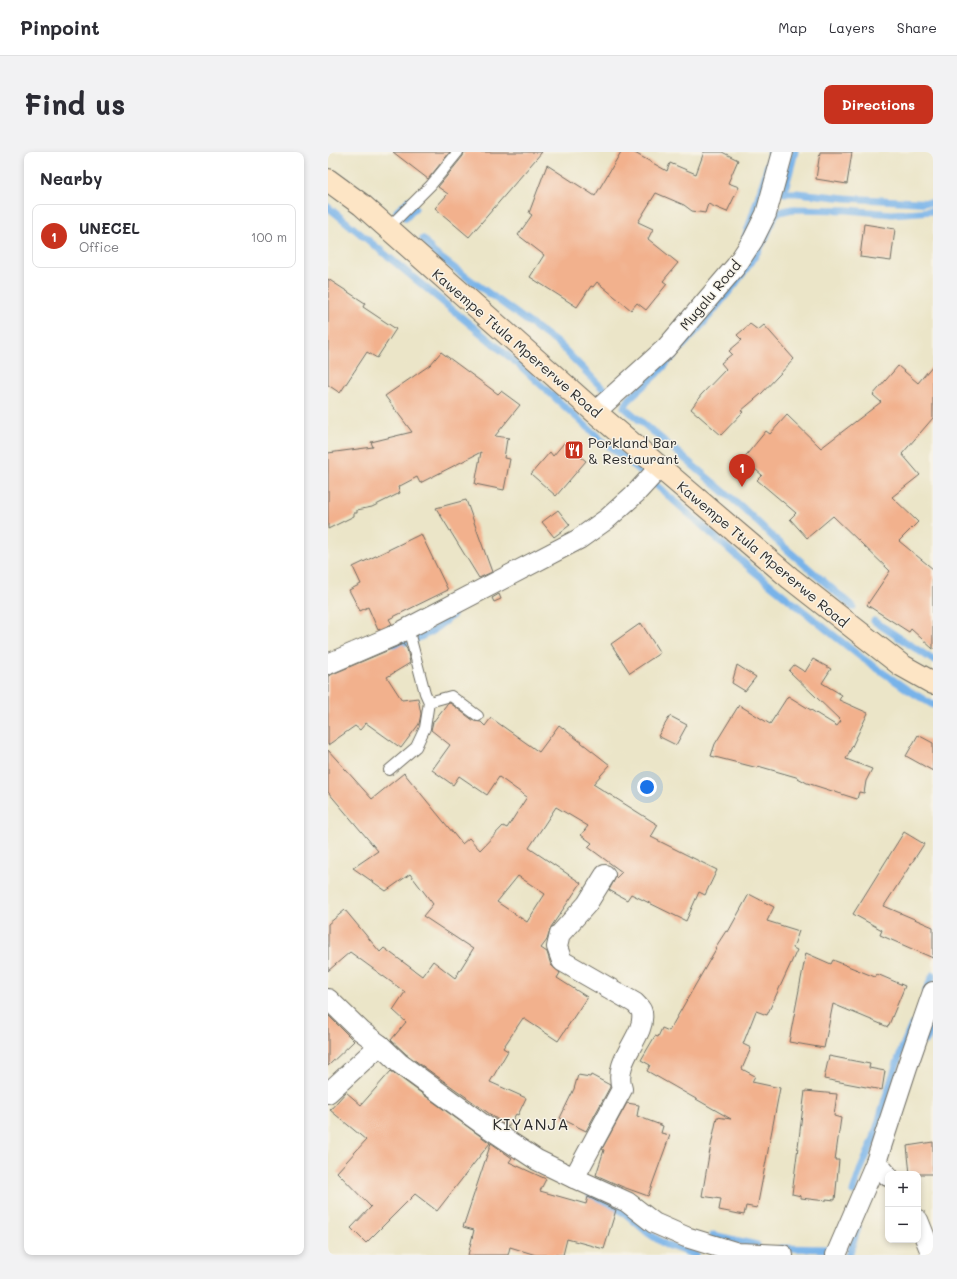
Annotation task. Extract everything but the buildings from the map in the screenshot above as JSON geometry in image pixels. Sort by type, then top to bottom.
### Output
[{"type":"street","name":"Mugalu Road","points":[[595,412],[666,348],[736,266],[753,240],[766,214],[783,152]]},
{"type":"street","name":"Kawempe Ttula Mpererwe Road","points":[[328,180],[362,205],[595,412],[790,578],[901,665],[933,683]]},
{"type":"street","points":[[328,664],[393,636],[579,539],[607,519],[636,493],[660,467]]},
{"type":"street","points":[[576,1174],[622,1089],[619,1082],[622,1063],[642,1024],[642,1012],[635,1003],[562,961],[557,947],[560,934],[588,904],[605,875]]},
{"type":"street","points":[[836,1255],[882,1169],[907,1067],[933,992]]},
{"type":"street","points":[[328,999],[361,1031],[380,1045],[399,1063],[481,1123],[537,1160],[576,1174],[627,1202],[654,1223],[686,1237],[738,1253],[783,1255]]},
{"type":"street","points":[[328,1093],[380,1045]]},
{"type":"street","points":[[921,1228],[932,1255]]},
{"type":"lane","points":[[388,228],[431,185],[458,152]]},
{"type":"lane","points":[[390,770],[416,747],[425,728],[429,702],[423,687],[408,628]]},
{"type":"lane","points":[[429,702],[451,696],[478,716]]},
{"type":"waterway","points":[[745,238],[765,176],[771,152]]},
{"type":"waterway","points":[[795,152],[784,193],[933,203]]},
{"type":"waterway","points":[[397,211],[409,200]]},
{"type":"waterway","points":[[328,207],[518,364],[599,438],[646,476],[751,569],[862,658],[908,690],[933,705]]},
{"type":"waterway","points":[[406,218],[415,208]]},
{"type":"waterway","points":[[853,607],[774,538],[743,508],[624,407],[630,398],[659,372],[702,325],[736,283],[754,258],[766,237],[776,213],[792,209],[847,210],[892,214],[933,211]]},
{"type":"waterway","points":[[423,239],[433,252],[560,345],[610,395],[611,393]]},
{"type":"waterway","points":[[394,644],[412,641],[431,632],[453,615]]},
{"type":"waterway","points":[[874,621],[933,660]]},
{"type":"waterway","points":[[926,991],[933,975]]},
{"type":"waterway","points":[[853,1192],[873,1141],[902,1048],[912,1025]]},
{"type":"waterway","points":[[926,1041],[933,1025]]},
{"type":"waterway","points":[[590,1195],[626,1214],[648,1233],[666,1245],[696,1255]]},
{"type":"waterway","points":[[849,1255],[858,1228]]},
{"type":"waterway","points":[[713,1235],[757,1245]]},
{"type":"waterway","points":[[781,1248],[831,1249]]},
{"type":"place","name":"Porkland Bar & Restaurant","points":[[574,450]]},
{"type":"place","name":"UNECEL","points":[[742,487]]},
{"type":"district","name":"KIYANJA","points":[[531,1123]]}]
